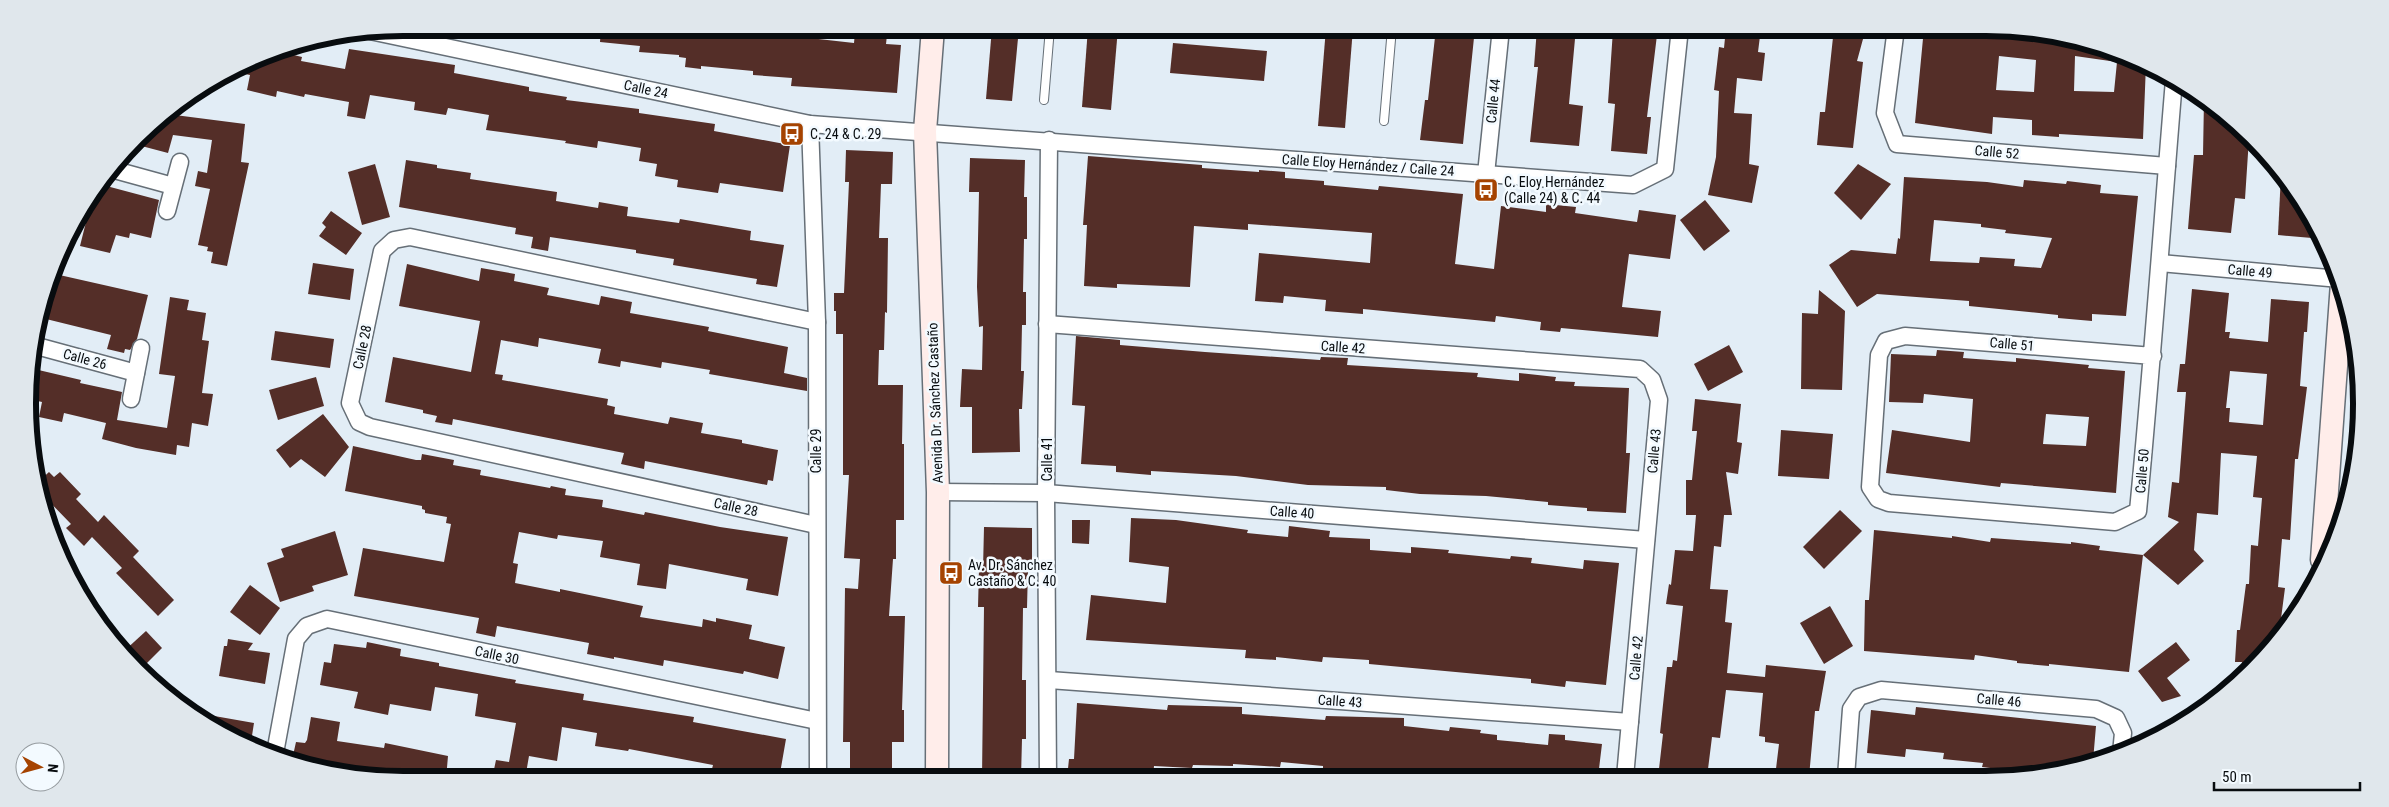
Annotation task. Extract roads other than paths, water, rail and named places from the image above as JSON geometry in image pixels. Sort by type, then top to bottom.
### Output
[{"type":"street","name":"Calle 24","points":[[424,36],[810,124],[925,131]]},
{"type":"street","name":"Avenida Dr. Sánchez Castaño","points":[[932,36],[925,131],[938,492],[937,771]]},
{"type":"street","name":"Calle 44","points":[[1486,174],[1500,36]]},
{"type":"street","name":"Calle Eloy Hernández / Calle 24","points":[[925,131],[1633,185],[1665,169],[1679,36]]},
{"type":"street","name":"Calle 52","points":[[1895,36],[1885,113],[1897,144],[2167,166]]},
{"type":"street","name":"Calle 50","points":[[1880,355],[1870,487],[1878,499],[1888,503],[2115,522],[2138,511],[2153,356],[2173,88]]},
{"type":"street","name":"Calle 29","points":[[810,124],[817,322],[818,771]]},
{"type":"street","name":"Calle 41","points":[[1048,140],[1046,493],[1049,680],[1048,771]]},
{"type":"street","points":[[167,211],[180,162]]},
{"type":"street","points":[[119,171],[174,186]]},
{"type":"street","name":"Calle 28","points":[[816,525],[370,427],[359,422],[350,404],[382,251],[394,240],[410,237],[817,322]]},
{"type":"street","name":"Calle 49","points":[[2160,263],[2331,278]]},
{"type":"street","points":[[2323,549],[2340,309]]},
{"type":"street","name":"Calle 42","points":[[1047,324],[1640,369]]},
{"type":"street","name":"Calle 51","points":[[1880,355],[1886,341],[1905,336],[2153,356]]},
{"type":"street","name":"Calle 26","points":[[41,347],[136,373]]},
{"type":"street","points":[[131,399],[140,348]]},
{"type":"street","name":"Calle 43","points":[[1640,369],[1652,380],[1659,400],[1646,540]]},
{"type":"street","name":"Calle 40","points":[[938,492],[1046,493],[1646,540]]},
{"type":"street","name":"Calle 42","points":[[1626,771],[1646,540]]},
{"type":"street","name":"Calle 30","points":[[276,748],[296,639],[308,626],[327,619],[817,722]]},
{"type":"street","name":"Calle 43","points":[[1049,680],[1630,722]]},
{"type":"street","name":"Calle 46","points":[[1846,771],[1851,709],[1859,697],[1880,690],[2096,709],[2116,718],[2123,733],[2122,745]]},
{"type":"lane","points":[[1044,100],[1049,36]]},
{"type":"lane","points":[[1384,121],[1391,36]]},
{"type":"place","name":"C. 24 & C. 29","points":[[792,134]]},
{"type":"place","name":"C. Eloy Hernández (Calle 24) & C. 44","points":[[1486,190]]},
{"type":"place","name":"Av. Dr. Sánchez Castaño & C. 40","points":[[951,573]]}]
